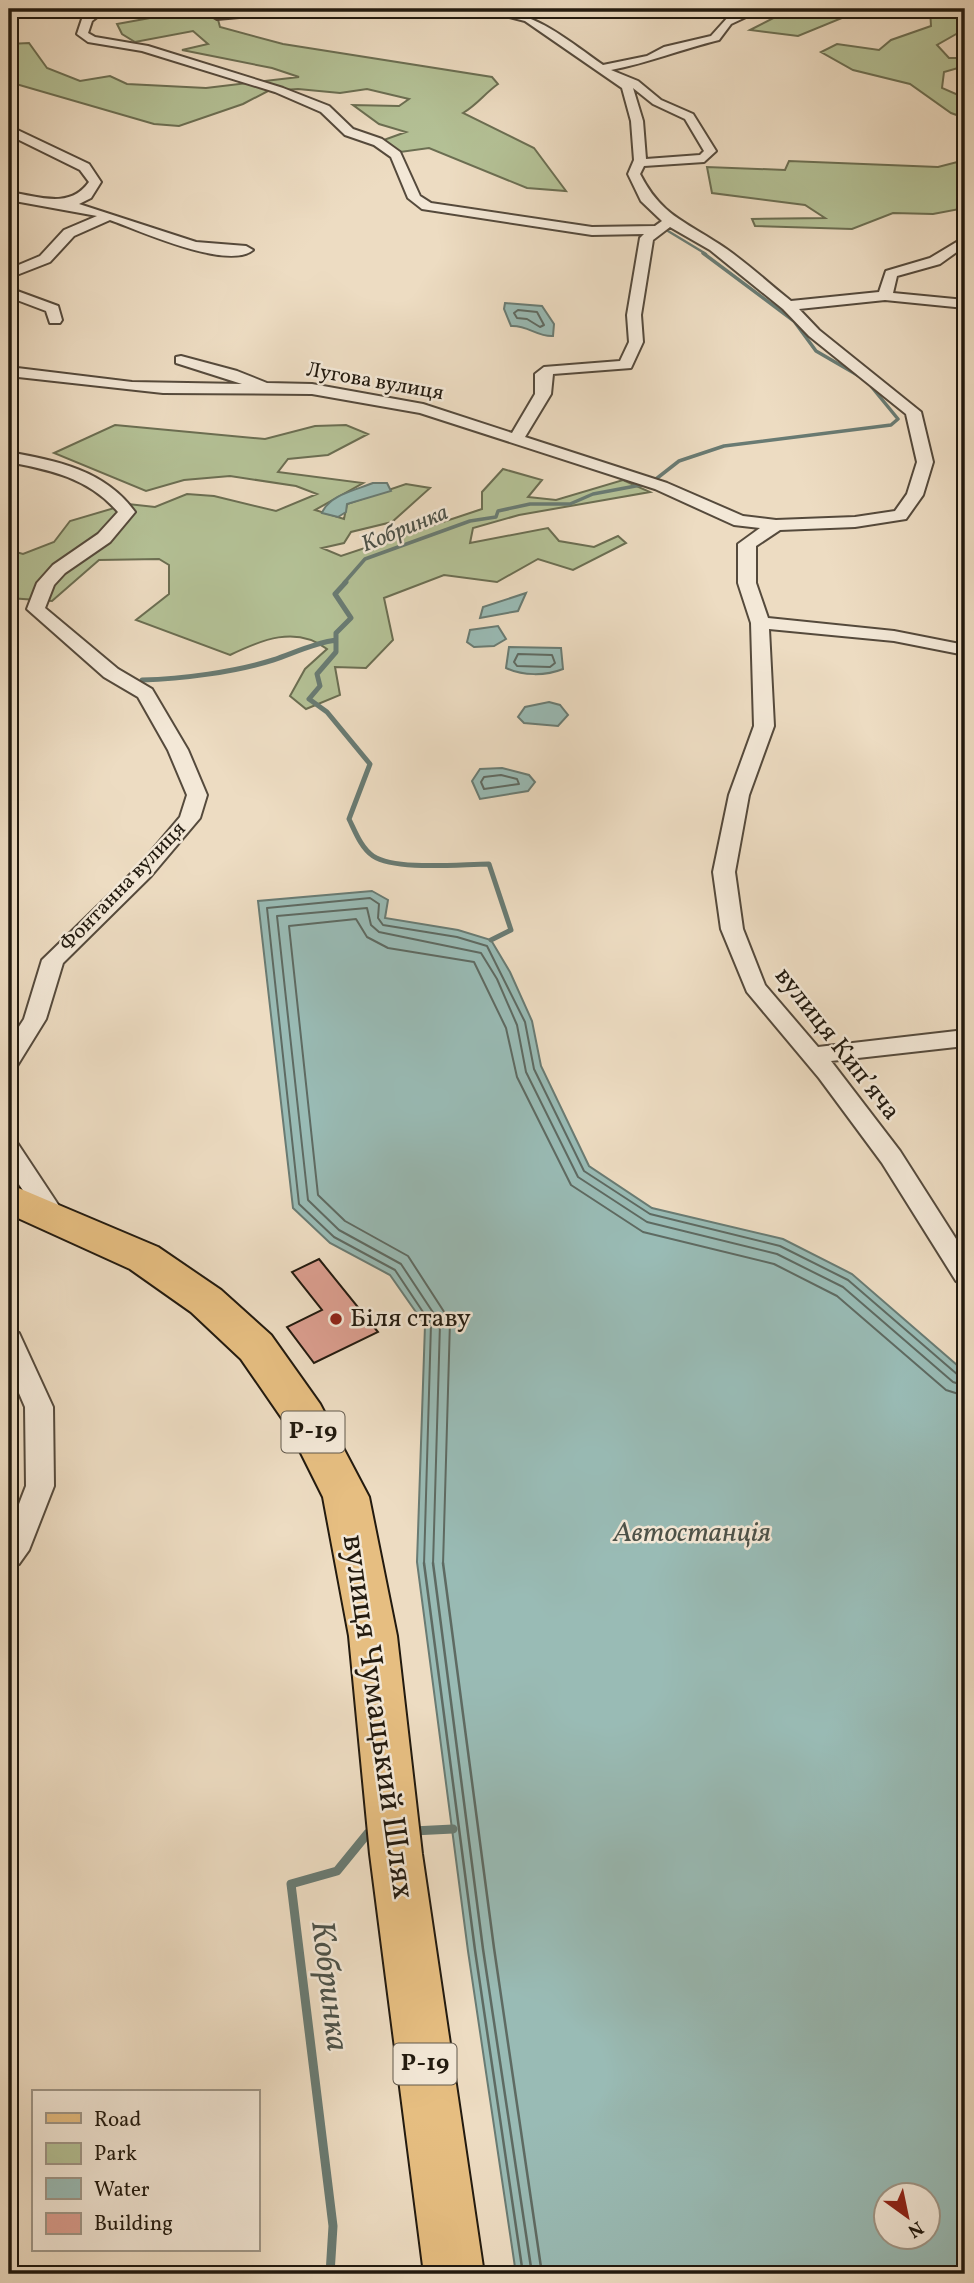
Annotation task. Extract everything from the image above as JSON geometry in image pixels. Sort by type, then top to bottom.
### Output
[{"type":"main road","name":"вулиця Чумацький Шлях","points":[[9,1198],[144,1258],[206,1301],[256,1348],[305,1416],[346,1497],[373,1636],[394,1834],[454,2274]]},
{"type":"street","points":[[82,9],[96,14],[87,19],[82,34],[92,40],[144,48],[279,90],[325,109],[341,121],[349,132],[378,142],[397,155],[414,198],[427,206],[592,231],[654,230]]},
{"type":"street","points":[[217,16],[295,9]]},
{"type":"street","points":[[482,9],[529,19],[627,86],[637,121],[638,163],[634,174],[646,198],[670,222],[715,247],[788,306],[814,333],[913,412],[925,461],[915,495],[900,515],[855,522],[776,526],[747,544]]},
{"type":"street","points":[[606,70],[650,59],[668,49],[715,38],[719,29],[735,15],[758,9]]},
{"type":"street","points":[[606,70],[634,83],[657,102],[689,117],[710,150],[704,158],[691,161],[638,163]]},
{"type":"street","points":[[9,130],[85,167],[95,182],[86,195],[67,205]]},
{"type":"street","points":[[9,196],[67,205],[109,216],[185,245],[230,252],[246,250]]},
{"type":"street","points":[[9,274],[45,259],[69,233],[109,216]]},
{"type":"street","points":[[516,439],[543,394],[543,374],[549,370],[626,365],[636,342],[634,315],[647,239],[654,230],[670,222]]},
{"type":"street","points":[[886,296],[891,274],[902,268],[934,263],[944,252],[965,241]]},
{"type":"street","points":[[9,292],[53,309],[55,320]]},
{"type":"street","points":[[788,306],[886,296],[965,304]]},
{"type":"street","name":"Лугова вулиця","points":[[181,360],[232,374],[265,388]]},
{"type":"street","name":"Лугова вулиця","points":[[9,372],[120,386],[200,390],[312,389],[423,408],[661,486],[740,521],[776,526]]},
{"type":"street","name":"Фонтанна вулиця","points":[[9,1060],[35,1019],[53,960],[144,872],[190,818],[197,795],[178,750],[145,693],[110,673],[36,609],[46,583],[59,569],[104,538],[127,512],[114,495],[90,478],[61,467],[15,458]]},
{"type":"street","name":"вулиця Кипʼяча","points":[[740,521],[747,544],[747,583],[760,622],[764,726],[739,794],[724,872],[732,929],[755,987],[813,1055],[891,1157],[965,1274]]},
{"type":"street","points":[[760,622],[894,636],[965,650]]},
{"type":"street","points":[[813,1055],[965,1038]]},
{"type":"street","points":[[9,1150],[54,1218]]},
{"type":"street","points":[[9,1340],[39,1407],[40,1486],[19,1541],[9,1555]]},
{"type":"green space","points":[[791,9],[838,9],[842,18],[798,36],[750,30]]},
{"type":"green space","points":[[930,9],[950,9],[965,26],[965,29],[937,45],[949,58],[965,58],[965,66],[944,72],[942,88],[965,98],[965,118],[951,113],[910,84],[853,70],[821,52],[837,44],[879,50],[891,40],[931,26]]},
{"type":"green space","points":[[183,12],[217,16],[220,27],[283,44],[492,77],[498,84],[463,113],[534,148],[566,191],[527,188],[429,148],[393,153],[378,142],[406,132],[379,124],[353,105],[399,106],[409,99],[367,89],[340,93],[298,89],[268,91],[243,104],[179,126],[154,124],[9,82],[9,44],[29,43],[47,68],[80,81],[110,76],[127,84],[206,88],[299,77],[272,68],[182,50],[208,44],[193,31],[135,42],[122,34],[117,24]]},
{"type":"green space","points":[[965,160],[965,208],[933,214],[893,213],[852,229],[755,226],[752,219],[825,218],[805,205],[712,193],[707,167],[785,170],[789,161],[938,167]]},
{"type":"green space","points":[[115,425],[265,439],[315,426],[346,425],[368,434],[328,455],[288,459],[278,472],[363,483],[315,510],[344,519],[347,504],[406,484],[430,488],[392,522],[351,532],[344,543],[322,548],[341,556],[482,509],[482,492],[503,469],[542,480],[528,497],[556,500],[623,480],[650,492],[519,515],[473,528],[470,543],[548,528],[559,541],[594,547],[618,536],[626,543],[573,570],[538,559],[497,582],[444,575],[384,598],[393,640],[366,668],[335,667],[340,695],[306,709],[290,696],[305,669],[327,649],[315,642],[291,636],[278,637],[230,655],[136,620],[169,594],[169,565],[159,559],[99,560],[52,601],[9,598],[9,550],[23,554],[54,542],[70,521],[128,504],[155,507],[187,494],[214,496],[276,511],[317,494],[296,486],[230,476],[184,480],[146,491],[54,453]]},
{"type":"water","points":[[505,303],[542,306],[554,324],[553,336],[511,326],[504,309]]},
{"type":"water","points":[[373,483],[387,483],[391,491],[347,504],[346,512],[338,517],[322,513],[337,497]]},
{"type":"water","points":[[526,593],[518,611],[480,618],[483,607]]},
{"type":"water","points":[[498,626],[506,639],[494,646],[474,647],[467,642],[470,630]]},
{"type":"water","points":[[509,647],[561,648],[563,669],[534,674],[512,671],[506,668]]},
{"type":"water","points":[[549,702],[560,705],[568,715],[558,726],[524,723],[518,717],[525,707]]},
{"type":"water","points":[[502,768],[529,775],[535,782],[528,791],[480,799],[472,781],[480,769]]},
{"type":"water","name":"Автостанція","points":[[372,891],[388,900],[385,918],[458,930],[491,940],[510,972],[532,1021],[541,1066],[589,1166],[652,1208],[783,1239],[852,1274],[965,1372],[965,2274],[516,2274],[468,1951],[417,1562],[425,1325],[390,1275],[330,1243],[293,1208],[258,901]]},
{"type":"building","name":"Біля ставу","points":[[319,1259],[378,1332],[314,1363],[287,1327],[322,1310],[292,1272]]},
{"type":"waterway","name":"Кобринка","points":[[668,231],[706,254]]},
{"type":"waterway","name":"Кобринка","points":[[656,479],[679,461],[724,446],[891,425],[898,419],[866,380],[816,351],[794,321],[703,253]]},
{"type":"waterway","name":"Кобринка","points":[[344,583],[365,559],[470,521],[496,517],[498,511],[530,504],[570,504],[593,494],[641,485]]},
{"type":"waterway","name":"Кобринка","points":[[336,640],[336,633],[351,618],[335,594],[346,582]]},
{"type":"waterway","points":[[141,683],[142,680],[242,668],[336,640]]},
{"type":"waterway","name":"Кобринка","points":[[336,640],[336,652],[317,674],[320,686],[309,699],[327,712],[370,764],[349,819],[359,839],[373,856],[397,864],[489,864],[511,930],[491,940]]},
{"type":"waterway","name":"Кобринка","points":[[413,1831],[453,1829]]},
{"type":"waterway","name":"Кобринка","points":[[330,2274],[333,2226],[291,1884],[337,1871],[368,1833],[374,1833]]},
{"type":"place","name":"Біля ставу","points":[[336,1319]]}]
